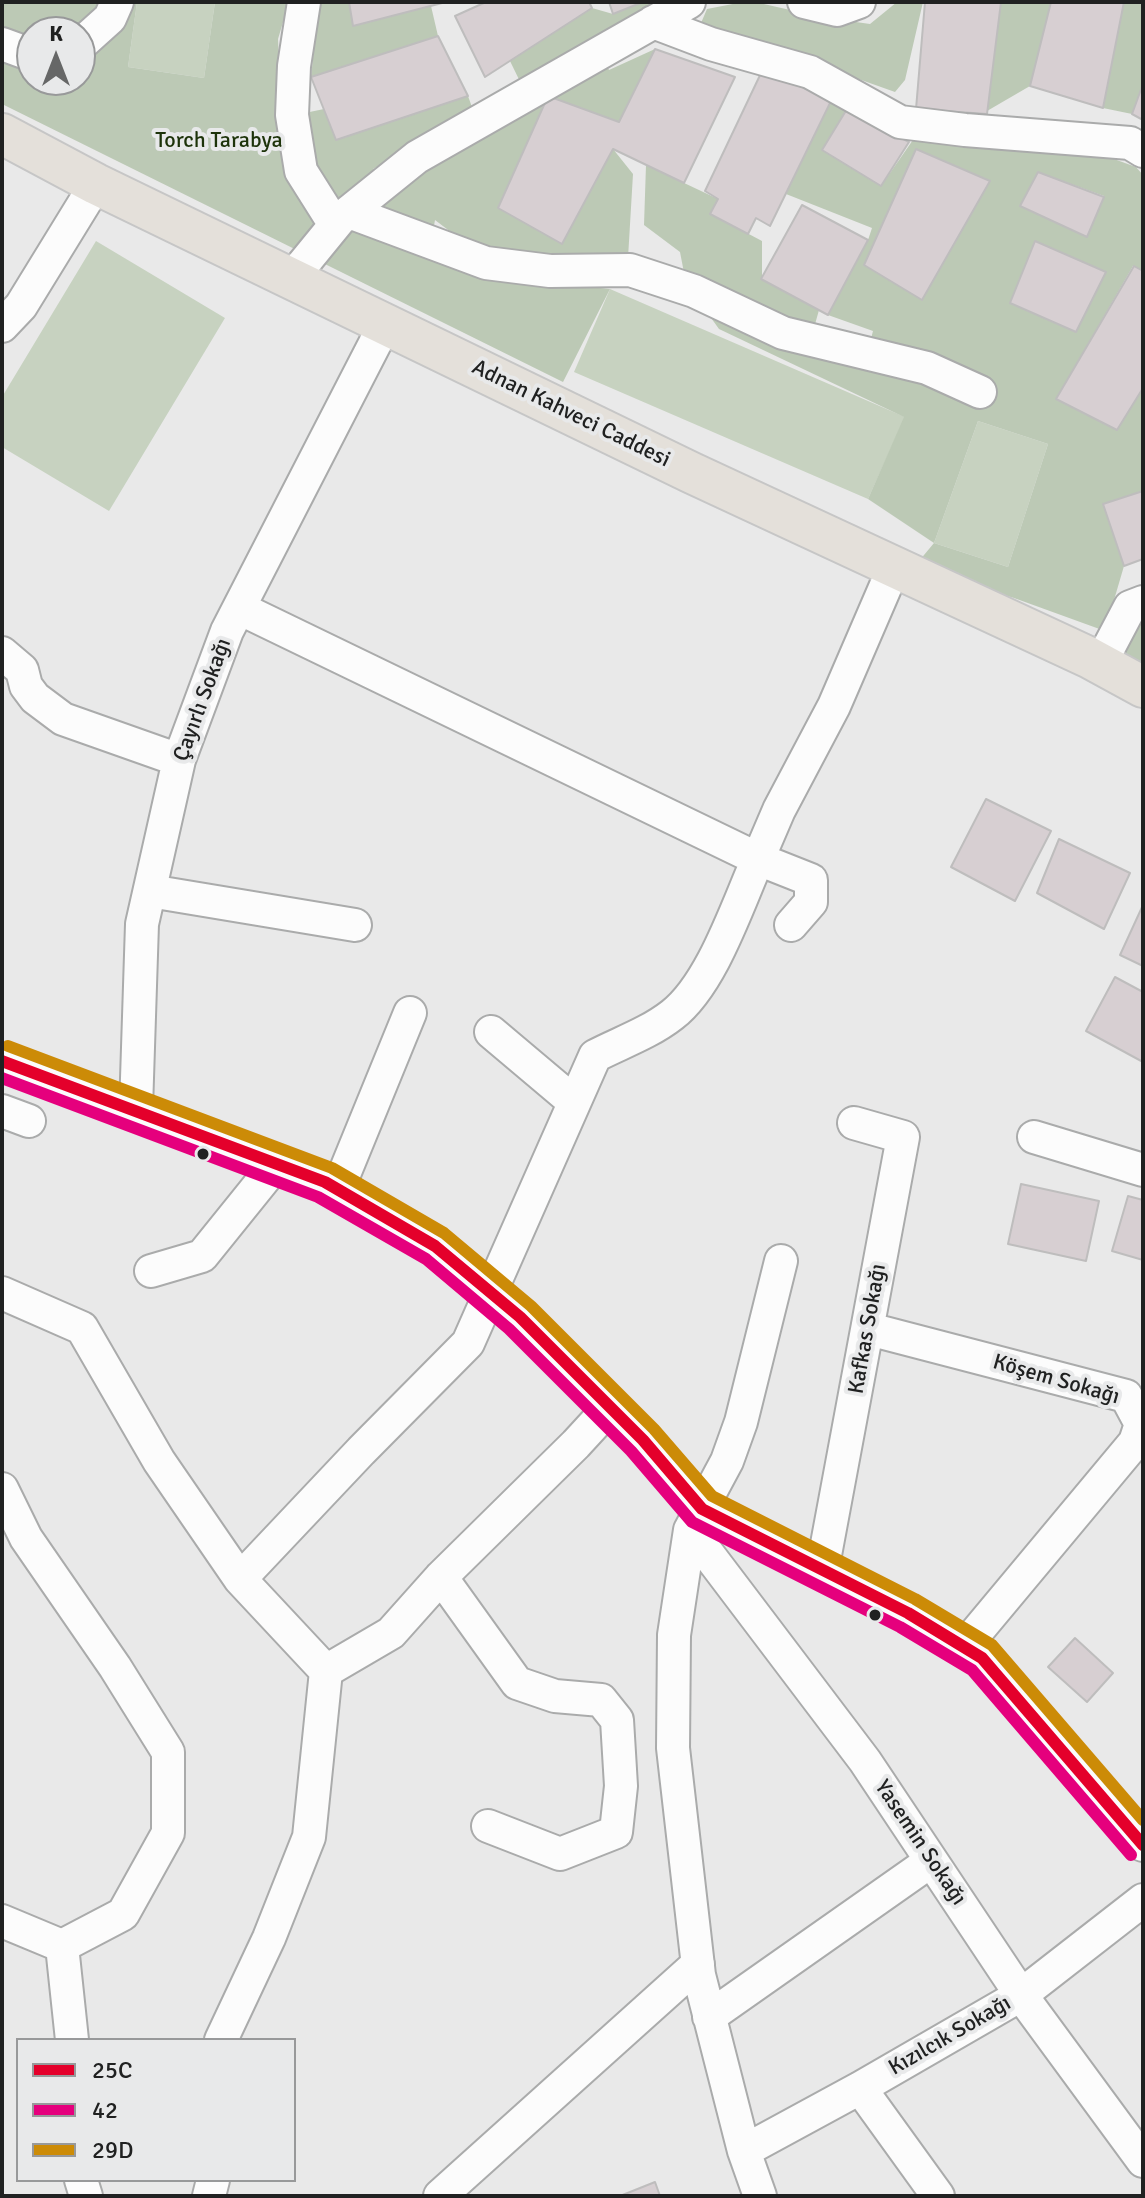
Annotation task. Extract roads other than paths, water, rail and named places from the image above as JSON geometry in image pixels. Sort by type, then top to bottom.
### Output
[{"type":"main road","name":"Adnan Kahveci Caddesi","points":[[2,134],[96,184],[291,279],[1143,687]]},
{"type":"street","points":[[96,31],[110,18],[117,2]]},
{"type":"street","points":[[304,2],[294,66],[292,115],[301,171],[342,219],[486,263],[550,271],[630,270],[694,291],[783,333],[927,368],[980,392]]},
{"type":"street","points":[[291,279],[342,219],[417,157],[689,2]]},
{"type":"street","points":[[804,2],[837,10],[859,2]]},
{"type":"street","points":[[653,22],[711,44],[810,72],[900,122],[1130,143],[1143,151]]},
{"type":"street","points":[[2,326],[21,306],[96,184]]},
{"type":"street","name":"Çayırlı Sokağı","points":[[136,1109],[142,924],[179,760],[227,631],[385,324]]},
{"type":"street","points":[[240,1579],[468,1343],[595,1056],[658,1025],[691,996],[712,961],[779,810],[834,706],[894,567]]},
{"type":"street","points":[[1100,664],[1130,607],[1143,602]]},
{"type":"street","points":[[239,608],[758,859],[811,880],[811,902],[791,925]]},
{"type":"street","points":[[2,653],[22,670],[26,686],[35,698],[63,719],[179,760]]},
{"type":"street","points":[[150,891],[355,925]]},
{"type":"street","points":[[338,1189],[410,1013]]},
{"type":"street","points":[[491,1032],[574,1102]]},
{"type":"street","name":"Yasemin Sokağı","points":[[2,1061],[136,1109],[338,1189],[435,1246],[520,1317],[643,1440],[865,1761],[1021,1995],[1143,2161]]},
{"type":"street","name":"Kafkas Sokağı","points":[[822,1571],[903,1137],[854,1123]]},
{"type":"street","points":[[1034,1137],[1143,1170]]},
{"type":"street","points":[[151,1271],[202,1256],[277,1163]]},
{"type":"street","points":[[760,2196],[744,2151],[698,1964],[673,1748],[674,1635],[696,1520],[727,1461],[741,1422],[781,1261]]},
{"type":"street","points":[[2,1293],[82,1328],[159,1461],[240,1579],[326,1671],[309,1837],[269,1938],[222,2038]]},
{"type":"street","name":"Köşem Sokağı","points":[[869,1329],[1126,1396],[1141,1424],[1135,1442],[964,1647]]},
{"type":"street","points":[[326,1671],[391,1633],[441,1577],[610,1407]]},
{"type":"street","points":[[2,1489],[26,1538],[115,1667],[168,1752],[168,1833],[123,1914],[62,1946]]},
{"type":"street","points":[[696,1520],[822,1571],[908,1613],[982,1658],[1143,1845]]},
{"type":"street","points":[[441,1577],[517,1683],[555,1696],[601,1700],[617,1720],[621,1786],[616,1832],[560,1854],[488,1826]]},
{"type":"street","points":[[709,2017],[931,1861]]},
{"type":"street","name":"Kızılcık Sokağı","points":[[744,2151],[1021,1995],[1143,1900]]},
{"type":"street","points":[[2,1921],[62,1946]]},
{"type":"street","points":[[62,1946],[72,2038]]},
{"type":"street","points":[[440,2196],[698,1964]]},
{"type":"street","points":[[860,2088],[938,2196]]},
{"type":"park label","name":"Torch Tarabya","points":[[219,141]]}]
